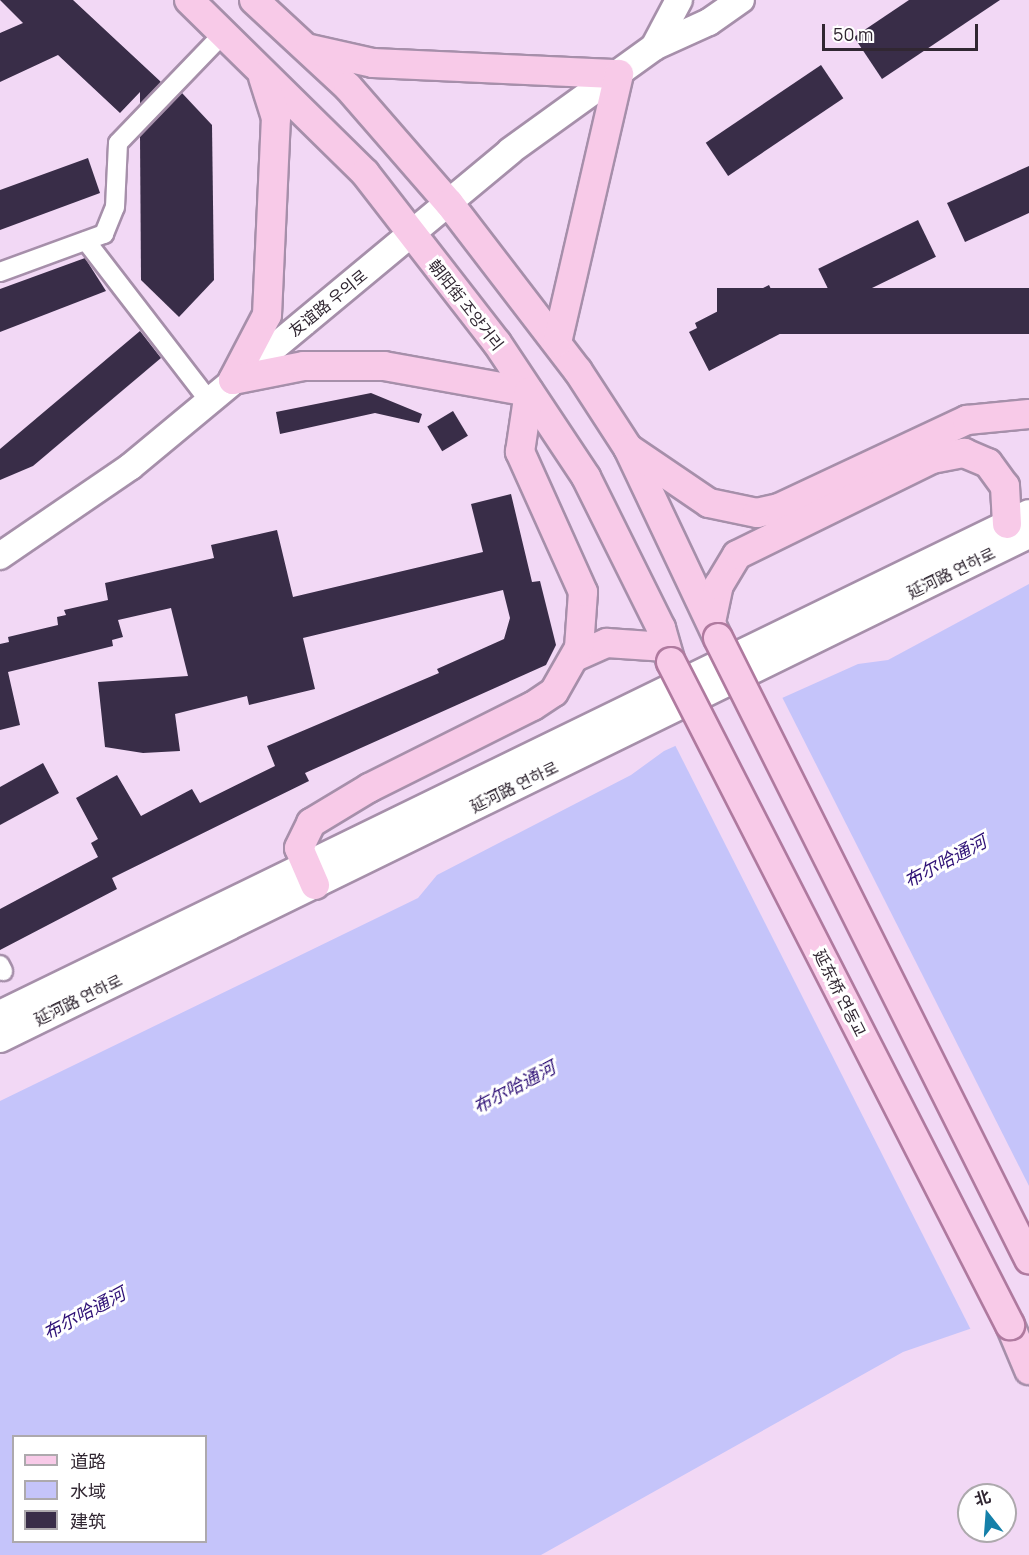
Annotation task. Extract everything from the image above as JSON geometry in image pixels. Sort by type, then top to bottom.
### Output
[{"type":"main road","name":"朝阳街 조양거리","points":[[189,0],[365,173],[529,392],[602,507],[668,654]]},
{"type":"main road","points":[[254,0],[307,48],[449,202],[557,342],[628,448],[714,630],[1029,1259]]},
{"type":"main road","name":"友谊路 우의로","points":[[654,47],[679,0]]},
{"type":"main road","name":"友谊路 우의로","points":[[0,556],[88,499],[412,235],[449,202],[654,47],[709,22],[741,0]]},
{"type":"main road","points":[[307,48],[373,63],[619,74],[557,342]]},
{"type":"main road","points":[[233,380],[267,315],[276,118],[261,72]]},
{"type":"main road","points":[[233,380],[304,366],[384,366],[529,392],[520,452],[583,592],[584,626],[575,657],[554,692],[533,706],[369,788],[311,823],[300,842],[309,873]]},
{"type":"main road","points":[[628,448],[709,503],[757,513],[779,508],[967,420],[1029,414]]},
{"type":"main road","points":[[714,630],[729,565],[751,546],[932,459],[964,453],[988,463],[1029,487]]},
{"type":"main road","points":[[988,463],[1005,486],[1022,524]]},
{"type":"main road","name":"延河路 연하로","points":[[0,1014],[309,873],[1022,524]]},
{"type":"main road","points":[[575,657],[607,643],[668,654]]},
{"type":"main road","name":"延东桥 연동교","points":[[668,654],[1010,1324],[1029,1370]]},
{"type":"main road","name":"延河路 연하로","points":[[0,1039],[309,873]]},
{"type":"street","points":[[0,272],[104,234],[111,223],[118,143],[223,34]]},
{"type":"street","points":[[86,241],[209,401]]},
{"type":"water","name":"布尔哈通河","points":[[1029,584],[1029,1299],[984,1324],[903,1352],[541,1555],[0,1555],[0,1101],[418,898],[437,875],[631,775],[664,751],[858,664],[888,660]]},
{"type":"pier","points":[[781,695],[1029,1186],[1029,1302],[972,1332],[674,743]]},
{"type":"building","points":[[0,0],[73,0],[161,82],[140,104],[140,92],[120,113],[58,55],[0,82],[0,33],[23,23]]},
{"type":"building","points":[[909,0],[1000,0],[882,79],[854,37]]},
{"type":"building","points":[[821,65],[843,98],[728,176],[706,143]]},
{"type":"building","points":[[182,93],[212,125],[214,280],[179,317],[141,280],[140,136]]},
{"type":"building","points":[[88,158],[100,193],[0,230],[0,190]]},
{"type":"building","points":[[1029,166],[1029,213],[965,242],[947,203]]},
{"type":"building","points":[[918,220],[936,257],[836,306],[818,269]]},
{"type":"building","points":[[85,258],[106,291],[0,332],[0,289]]},
{"type":"building","points":[[769,285],[772,291],[778,289],[797,325],[709,371],[689,332],[697,328],[695,323]]},
{"type":"building","points":[[717,288],[1029,288],[1029,334],[717,334]]},
{"type":"building","points":[[140,331],[161,358],[33,466],[0,480],[0,449]]},
{"type":"building","points":[[371,393],[422,414],[419,423],[375,413],[280,434],[276,412]]},
{"type":"building","points":[[453,411],[468,436],[442,451],[427,426]]},
{"type":"building","points":[[511,494],[532,582],[540,581],[556,645],[546,665],[305,773],[309,781],[112,878],[117,889],[0,950],[0,909],[98,857],[91,843],[98,839],[76,798],[117,775],[141,816],[192,789],[200,803],[275,766],[267,746],[439,673],[437,669],[504,639],[510,618],[503,590],[303,638],[315,689],[249,705],[247,696],[175,714],[180,751],[143,753],[105,747],[98,682],[188,676],[171,608],[118,620],[123,637],[112,640],[113,646],[8,672],[20,725],[0,730],[0,644],[9,642],[8,637],[58,625],[57,617],[66,615],[64,610],[108,600],[105,583],[214,558],[211,545],[277,530],[293,597],[483,552],[471,504]]},
{"type":"building","points":[[43,763],[59,793],[0,825],[0,787]]}]
